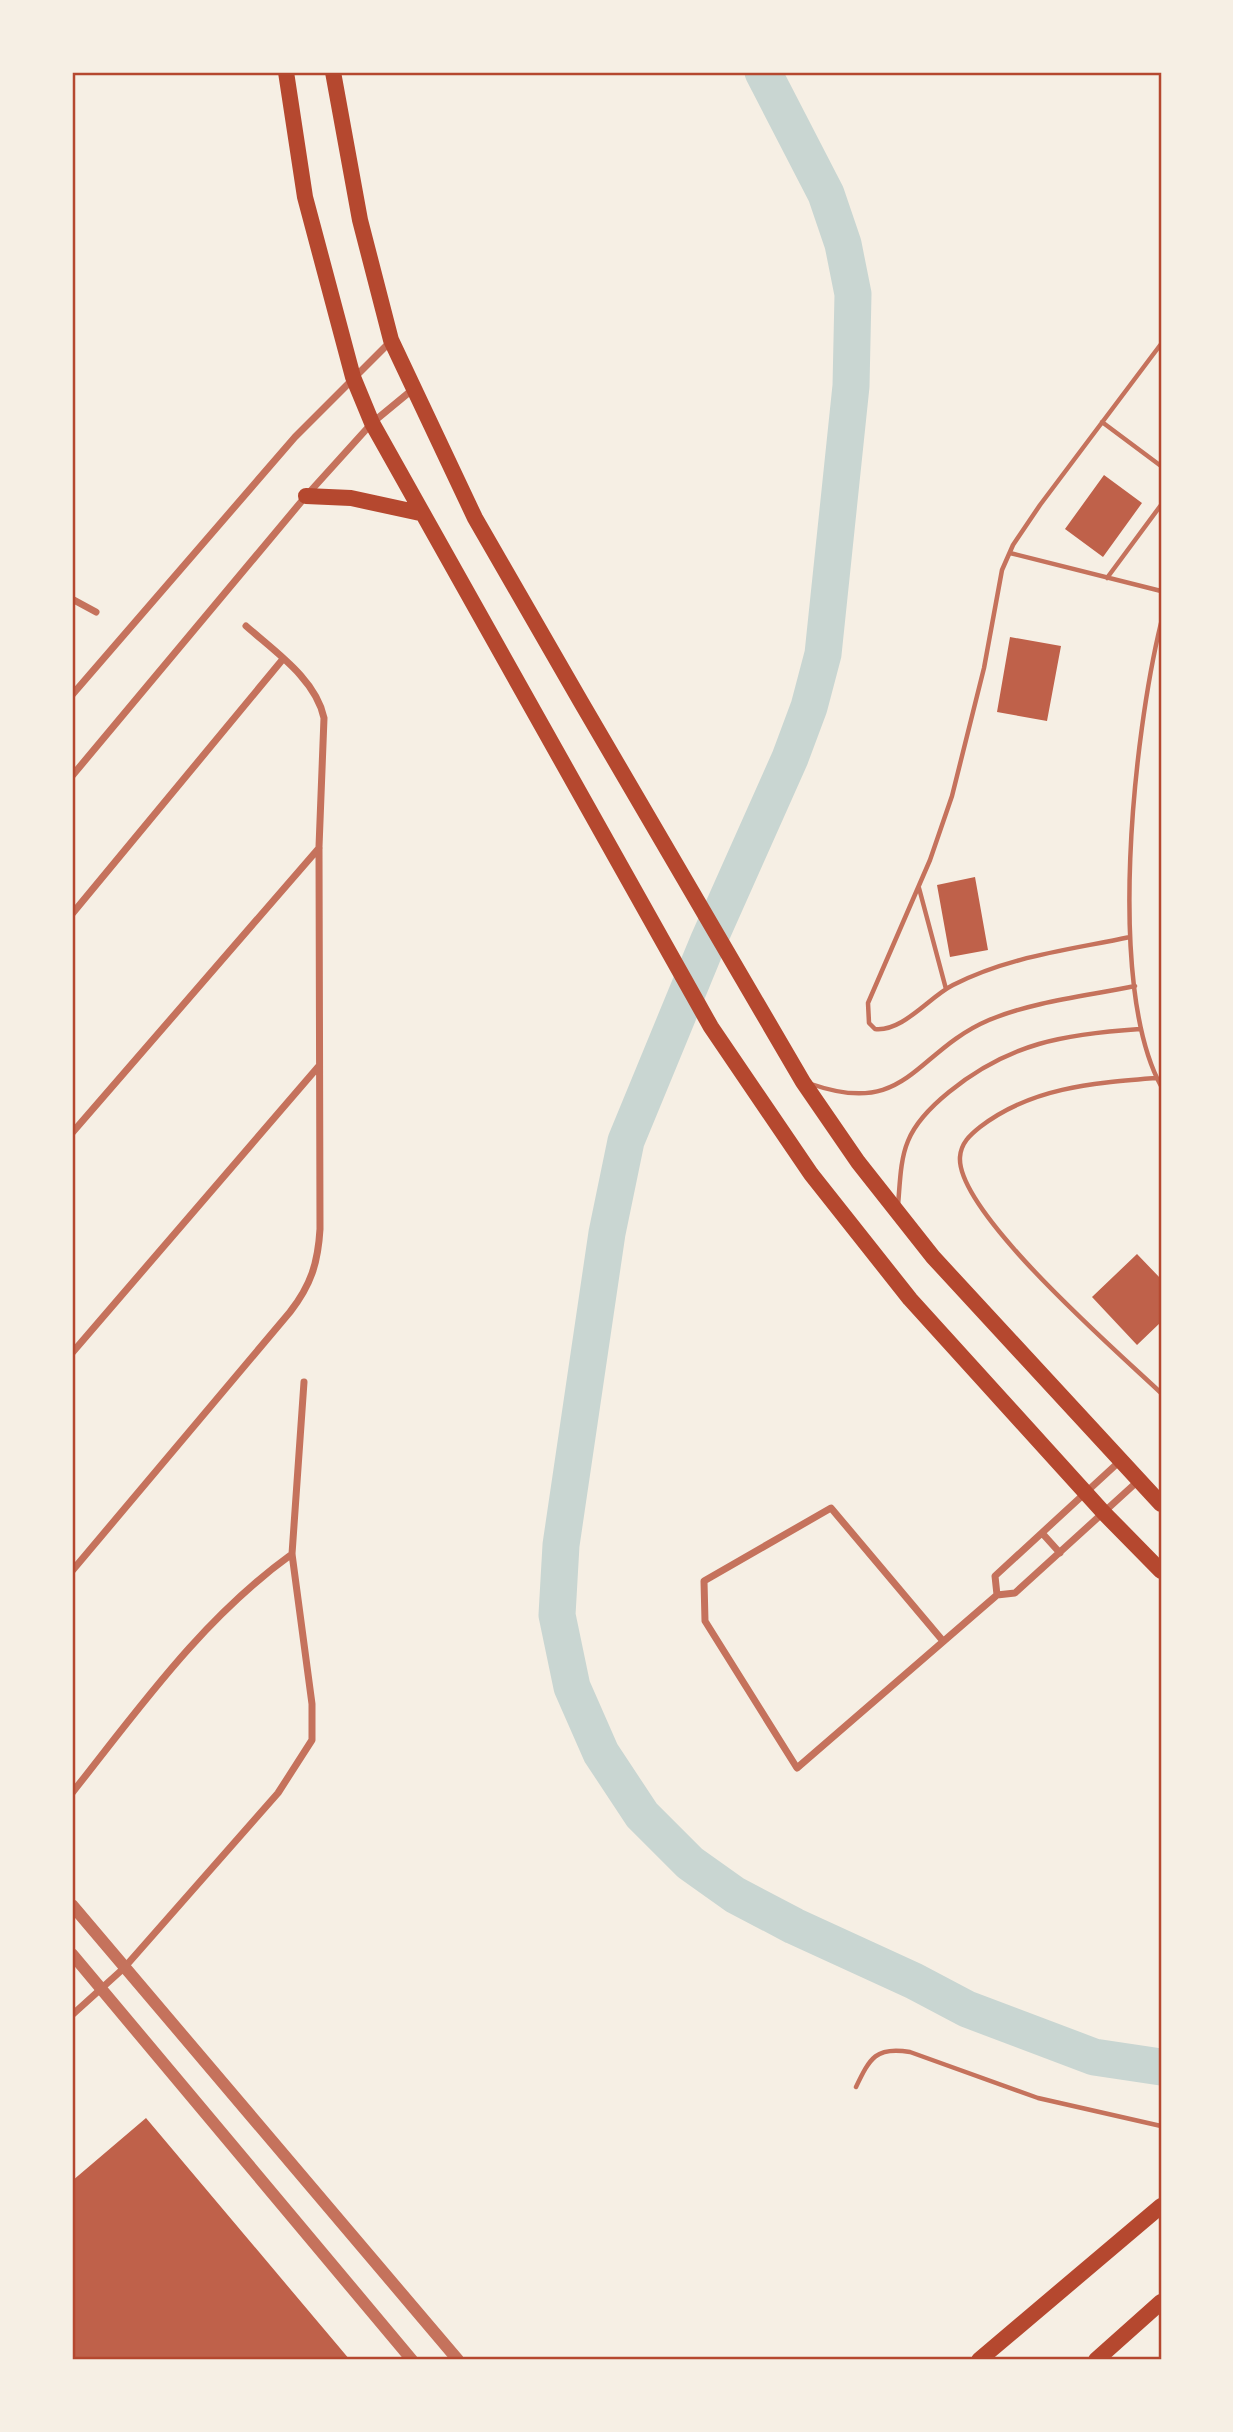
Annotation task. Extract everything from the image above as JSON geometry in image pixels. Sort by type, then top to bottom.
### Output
[{"type":"main road","points":[[286,72],[305,197],[353,377],[372,423],[420,513],[711,1027],[811,1174],[910,1299],[1086,1494],[1161,1571]]},
{"type":"main road","points":[[333,72],[360,220],[391,340],[412,390],[475,518],[803,1082],[933,1257],[1161,1504]]},
{"type":"main road","points":[[306,496],[351,498],[420,513]]},
{"type":"main road","points":[[979,2360],[1161,2206]]},
{"type":"main road","points":[[1096,2360],[1161,2302]]},
{"type":"street","points":[[72,695],[225,516],[353,377],[391,340]]},
{"type":"street","points":[[72,776],[306,496],[372,423],[412,390]]},
{"type":"street","points":[[72,599],[96,612]]},
{"type":"street","points":[[72,1571],[309,1287],[316,1268],[320,1228],[318,1067],[319,847],[324,756],[322,710],[312,689],[246,626]]},
{"type":"street","points":[[72,914],[283,659]]},
{"type":"street","points":[[72,1133],[319,847]]},
{"type":"street","points":[[72,1353],[318,1067]]},
{"type":"street","points":[[72,2015],[124,1968],[278,1793],[312,1740],[312,1704],[292,1554],[303,1382]]},
{"type":"street","points":[[997,1595],[995,1576],[1120,1461]]},
{"type":"street","points":[[943,1641],[831,1508],[704,1581],[705,1621],[797,1768],[997,1595],[1015,1594],[1139,1480]]},
{"type":"street","points":[[1042,1533],[1060,1553]]},
{"type":"street","points":[[72,1793],[175,1663],[228,1604],[292,1554]]},
{"type":"street","points":[[72,1905],[458,2360]]},
{"type":"street","points":[[72,1954],[412,2360]]},
{"type":"lane","points":[[1130,937],[1005,961],[946,989],[893,1027],[875,1029],[869,1023],[868,1003],[919,886],[952,796],[984,668],[996,591],[1010,553],[1040,505],[1161,344]]},
{"type":"lane","points":[[1102,422],[1161,466]]},
{"type":"lane","points":[[1107,578],[1161,505]]},
{"type":"lane","points":[[1010,553],[1161,592]]},
{"type":"lane","points":[[1161,623],[1135,803],[1130,937],[1140,1029],[1161,1086]]},
{"type":"lane","points":[[919,886],[946,989]]},
{"type":"lane","points":[[803,1082],[839,1094],[864,1096],[882,1092],[904,1080],[967,1032],[989,1020],[1054,1002],[1135,986]]},
{"type":"lane","points":[[897,1212],[907,1142],[917,1124],[936,1102],[970,1075],[1003,1055],[1036,1043],[1066,1036],[1140,1029]]},
{"type":"lane","points":[[1157,1078],[1085,1084],[1047,1092],[990,1119],[963,1143],[960,1154],[964,1179],[993,1222],[1058,1295],[1161,1393]]},
{"type":"lane","points":[[856,2087],[870,2061],[879,2052],[891,2049],[910,2052],[1038,2098],[1161,2126]]},
{"type":"building","points":[[1104,475],[1142,503],[1103,557],[1065,529]]},
{"type":"building","points":[[1010,637],[1061,646],[1047,721],[997,712]]},
{"type":"building","points":[[975,877],[988,950],[950,957],[937,885]]},
{"type":"building","points":[[1137,1254],[1161,1279],[1161,1322],[1137,1345],[1092,1297]]},
{"type":"building","points":[[146,2118],[350,2360],[73,2360],[72,2181]]},
{"type":"waterway","points":[[763,72],[826,194],[843,244],[853,294],[851,386],[823,654],[809,707],[790,758],[708,942],[626,1141],[607,1233],[561,1545],[557,1615],[572,1687],[601,1753],[642,1815],[690,1863],[735,1895],[967,2009],[1094,2057],[1161,2067]]}]
